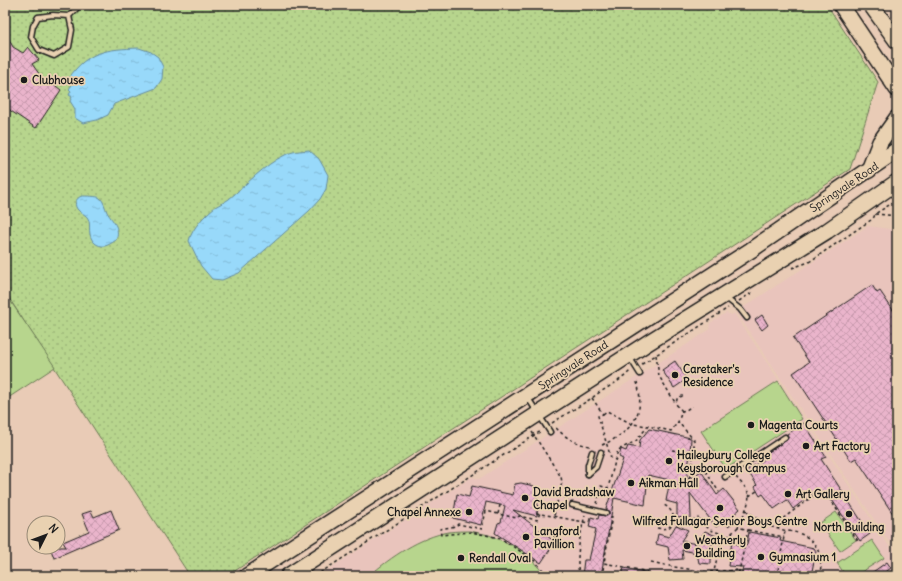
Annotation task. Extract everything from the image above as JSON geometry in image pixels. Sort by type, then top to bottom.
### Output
[{"type":"highway","points":[[841,5],[897,89]]},
{"type":"highway","points":[[871,5],[897,41]]},
{"type":"highway","points":[[870,170],[880,142],[897,118]]},
{"type":"highway","name":"Springvale Road","points":[[247,576],[751,250],[870,170],[897,150]]},
{"type":"highway","name":"Springvale Road","points":[[288,576],[526,422],[542,420],[729,300],[897,182]]},
{"type":"lane","points":[[69,16],[72,30],[69,47],[54,56],[39,50],[31,37],[33,26],[38,17],[53,15],[69,16],[80,5]]},
{"type":"lane","points":[[729,300],[747,318]]},
{"type":"lane","points":[[629,364],[640,374]]},
{"type":"lane","points":[[526,396],[550,432]]},
{"type":"lane","points":[[724,477],[785,438]]},
{"type":"lane","points":[[592,452],[588,465],[588,474],[596,467],[601,452]]},
{"type":"lane","points":[[572,505],[606,513]]},
{"type":"path","points":[[791,268],[809,262],[871,220],[875,214],[897,200]]},
{"type":"path","points":[[875,214],[897,216]]},
{"type":"path","points":[[593,446],[583,445],[564,436],[552,423],[592,398],[600,391],[621,380],[629,364],[656,354],[729,300],[753,293]]},
{"type":"path","points":[[656,354],[659,376],[682,411]]},
{"type":"path","points":[[629,364],[632,375]]},
{"type":"path","points":[[598,446],[614,440],[632,424],[638,413],[641,402],[640,390],[635,378]]},
{"type":"path","points":[[676,404],[678,399],[684,395]]},
{"type":"path","points":[[592,398],[603,414]]},
{"type":"path","points":[[616,460],[611,458],[598,416],[607,411],[632,424],[670,431],[678,422],[682,411],[692,406]]},
{"type":"path","points":[[315,576],[534,435],[542,420]]},
{"type":"path","points":[[526,422],[561,477],[562,482],[554,516]]},
{"type":"path","points":[[678,422],[694,440],[694,454],[690,477]]},
{"type":"path","points":[[595,511],[601,486],[608,488],[618,450],[636,441],[648,426]]},
{"type":"path","points":[[672,450],[694,454]]},
{"type":"path","points":[[666,484],[679,485],[703,467],[719,492]]},
{"type":"path","points":[[714,571],[720,545],[738,527],[746,510],[749,496],[747,490],[732,473]]},
{"type":"path","points":[[749,496],[756,491]]},
{"type":"path","points":[[778,528],[781,520],[813,496],[829,498],[858,541]]},
{"type":"path","points":[[657,528],[667,528],[673,524],[674,520],[670,509],[662,504]]},
{"type":"path","points":[[498,514],[500,505]]},
{"type":"path","points":[[579,576],[578,556],[584,521],[588,509]]},
{"type":"path","points":[[746,510],[766,524],[804,536],[816,547],[819,553],[822,566],[819,576]]},
{"type":"path","points":[[540,513],[537,520],[519,516],[517,518],[486,511],[482,529],[458,524],[456,526],[440,529],[440,535],[471,532],[500,538],[535,561],[548,576]]},
{"type":"path","points":[[536,513],[589,522]]},
{"type":"path","points":[[602,576],[612,514]]},
{"type":"path","points":[[674,520],[689,521],[698,518],[710,530],[729,536],[732,540],[745,543]]},
{"type":"path","points":[[738,527],[784,536]]},
{"type":"path","points":[[738,576],[748,530]]},
{"type":"path","points":[[777,576],[785,531]]},
{"type":"path","points":[[651,562],[708,572],[739,570]]},
{"type":"path","points":[[604,564],[649,572]]},
{"type":"path","points":[[714,571],[723,576]]},
{"type":"path","points":[[702,576],[708,572]]},
{"type":"shaded area","points":[[868,226],[897,230],[897,536],[889,542],[736,312]]},
{"type":"shaded area","name":"Haileybury College Keysborough Campus","points":[[726,313],[732,315],[734,313],[897,558],[897,576],[318,576],[472,477],[479,479],[709,330],[710,323]]},
{"type":"green space","points":[[5,5],[827,5],[878,82],[850,169],[227,576],[190,576],[5,292]]},
{"type":"green space","points":[[5,293],[55,367],[5,400]]},
{"type":"green space","name":"Magenta Courts","points":[[778,381],[802,419],[726,469],[701,431]]},
{"type":"green space","points":[[836,512],[856,540],[840,551],[820,523]]},
{"type":"green space","name":"Rendall Oval","points":[[470,531],[489,535],[521,549],[542,571],[544,576],[369,576],[396,555],[427,538],[449,532]]},
{"type":"green space","points":[[872,540],[884,558],[855,576],[846,576],[837,563]]},
{"type":"water","points":[[139,48],[151,52],[158,57],[163,67],[162,79],[156,88],[114,104],[108,115],[97,120],[83,123],[75,118],[75,109],[70,101],[72,97],[69,95],[71,91],[69,89],[74,82],[69,78],[76,69],[83,62],[99,53],[117,49]]},
{"type":"water","points":[[309,150],[319,159],[328,175],[326,189],[320,199],[309,211],[239,273],[222,280],[212,279],[201,266],[189,241],[196,227],[211,210],[229,199],[277,159],[297,151]]},
{"type":"water","points":[[82,196],[99,197],[101,199],[117,228],[116,240],[105,246],[99,246],[93,241],[90,234],[88,219],[77,209],[75,205],[76,200]]},
{"type":"building","name":"Clubhouse","points":[[5,32],[13,47],[23,53],[28,47],[39,60],[32,64],[45,82],[47,79],[61,90],[36,128],[5,107]]},
{"type":"building","points":[[872,285],[877,293],[880,291],[897,316],[897,520],[856,458],[851,461],[793,373],[809,362],[793,338]]},
{"type":"building","points":[[762,315],[768,325],[762,330],[755,320]]},
{"type":"building","name":"Caretaker's Residence","points":[[675,361],[687,379],[674,388],[662,370]]},
{"type":"building","points":[[804,423],[826,457],[821,459],[870,534],[860,541],[828,494],[813,493],[793,509],[787,500],[774,509],[763,494],[760,496],[755,487],[757,485],[747,470],[763,460],[761,457],[787,440],[787,434]]},
{"type":"building","points":[[649,429],[691,438],[686,482],[701,471],[717,495],[724,489],[740,509],[732,516],[736,521],[728,526],[724,521],[716,527],[690,493],[691,517],[677,518],[677,504],[666,501],[670,480],[648,475],[645,505],[614,498],[601,576],[582,576],[584,560],[589,560],[596,529],[589,527],[591,517],[598,519],[599,515],[607,516],[609,514],[609,511],[606,509],[623,459],[619,457],[621,449],[626,451],[628,446],[639,448],[640,440]]},
{"type":"building","points":[[521,483],[534,486],[538,491],[537,516],[513,510],[555,542],[541,563],[495,533],[498,523],[501,522],[505,506],[486,502],[481,525],[453,518],[457,494],[469,497],[472,486],[513,495],[515,484]]},
{"type":"building","points":[[111,510],[119,530],[66,553],[66,541],[89,531],[82,514],[91,511],[94,517]]},
{"type":"building","name":"Weatherly Building","points":[[676,525],[688,530],[681,541],[697,544],[705,531],[716,536],[712,539],[716,539],[711,547],[711,564],[699,563],[697,553],[682,550],[683,559],[670,560],[668,547],[656,544],[658,534],[669,537]]},
{"type":"building","points":[[749,532],[781,538],[780,541],[814,548],[816,551],[811,576],[741,576],[743,567],[728,566],[732,542],[743,546],[741,544],[747,545]]},
{"type":"building","points":[[53,555],[61,555],[54,558]]},
{"type":"building","points":[[887,562],[891,568],[880,576],[867,576]]},
{"type":"building","points":[[624,568],[645,572],[644,576],[622,576]]},
{"type":"place","name":"Clubhouse","points":[[24,80]]},
{"type":"place","name":"Caretaker's Residence","points":[[675,375]]},
{"type":"place","name":"Magenta Courts","points":[[751,425]]},
{"type":"place","name":"Art Factory","points":[[806,446]]},
{"type":"place","name":"Haileybury College Keysborough Campus","points":[[669,461]]},
{"type":"place","name":"Aikman Hall","points":[[631,483]]},
{"type":"place","name":"Art Gallery","points":[[788,494]]},
{"type":"place","name":"David Bradshaw Chapel","points":[[525,498]]},
{"type":"place","name":"Wilfred Fullagar Senior Boys Centre","points":[[720,508]]},
{"type":"place","name":"Chapel Annexe","points":[[469,512]]},
{"type":"place","name":"North Building","points":[[849,514]]},
{"type":"place","name":"Langford Pavillion","points":[[526,537]]},
{"type":"place","name":"Weatherly Building","points":[[687,546]]},
{"type":"place","name":"Gymnasium 1","points":[[761,557]]},
{"type":"place","name":"Rendall Oval","points":[[461,558]]}]
